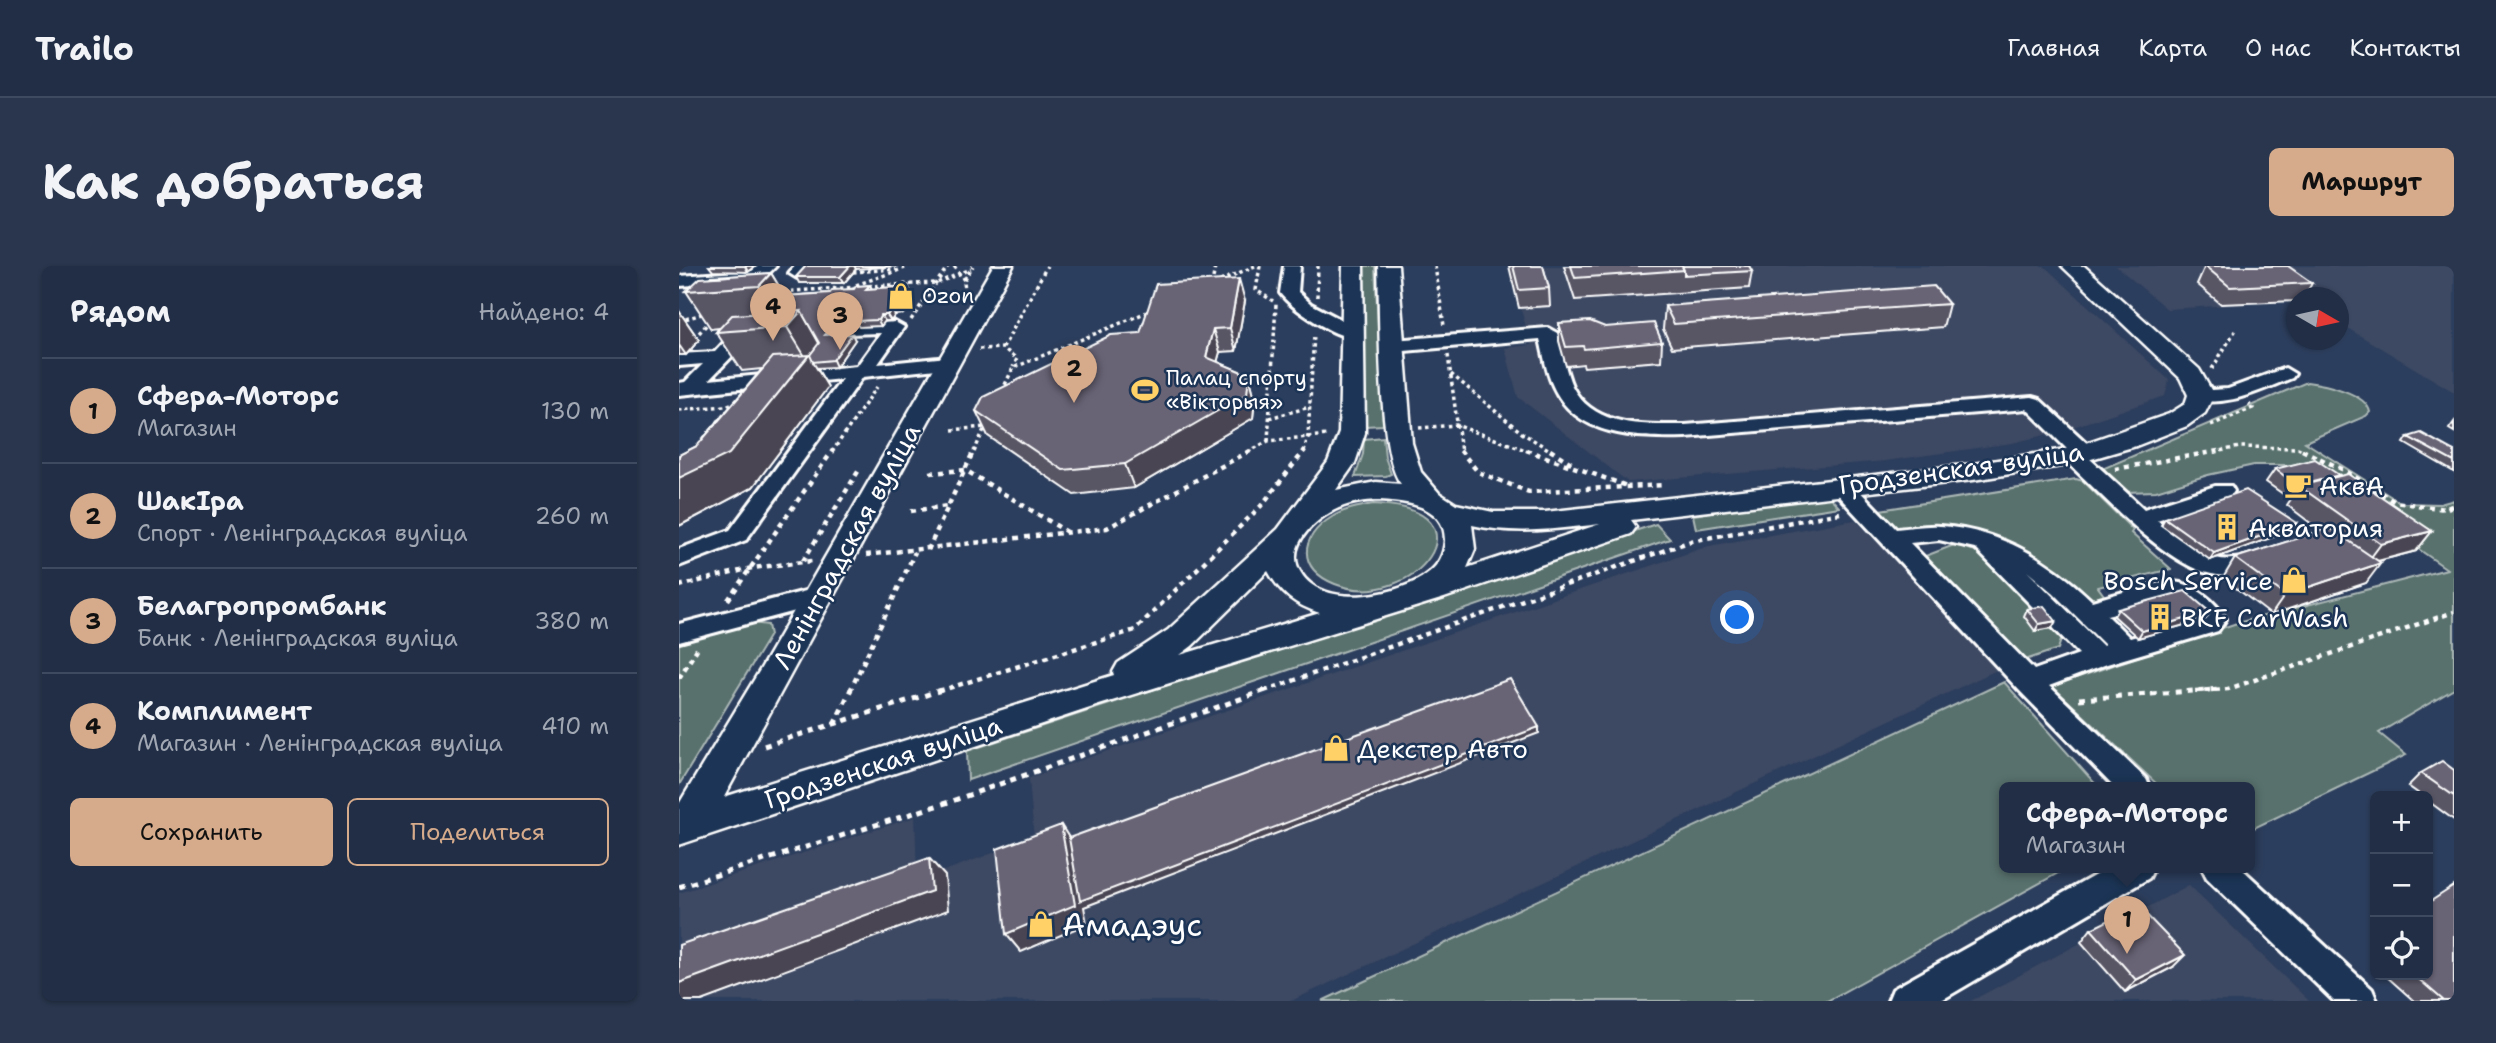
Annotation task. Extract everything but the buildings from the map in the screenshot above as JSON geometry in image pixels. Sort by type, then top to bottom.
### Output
[{"type":"main road","name":"Ленінградская вуліца","points":[[683,827],[727,757],[1003,266]]},
{"type":"main road","points":[[1353,266],[1350,440],[1336,471],[1293,528],[1281,552],[1282,569],[1291,584],[1308,596],[1343,606],[1398,601],[1438,582],[1455,565],[1462,545],[1459,527],[1408,474],[1402,458],[1388,266]]},
{"type":"main road","points":[[2072,266],[2195,384]]},
{"type":"main road","name":"Гродзенская вуліца","points":[[1439,505],[1493,521],[1536,521],[1973,472],[2079,455],[2178,419],[2196,408],[2195,384]]},
{"type":"main road","points":[[1293,528],[1322,505],[1376,491],[1404,492],[1439,505]]},
{"type":"main road","name":"Гродзенская вуліца","points":[[683,827],[1087,696],[1398,601],[1704,503]]},
{"type":"main road","name":"Гродзенская вуліца","points":[[1087,696],[1125,676],[1180,638],[1293,528]]},
{"type":"street","points":[[1276,266],[1273,289],[1353,333]]},
{"type":"street","points":[[1292,266],[1289,293],[1311,311]]},
{"type":"street","points":[[679,558],[738,535],[894,327],[853,330]]},
{"type":"street","points":[[1393,346],[1548,334],[1562,385],[1570,398],[1595,420],[1630,430],[1685,431],[2032,403],[2079,455]]},
{"type":"street","points":[[685,388],[735,342]]},
{"type":"street","points":[[679,360],[721,357]]},
{"type":"street","points":[[685,388],[948,363]]},
{"type":"street","points":[[2195,384],[2230,395],[2285,374]]},
{"type":"street","points":[[1842,485],[2029,683],[2129,782]]},
{"type":"street","points":[[2142,517],[2223,491]]},
{"type":"street","points":[[1892,537],[1914,533],[1939,533],[2013,551],[2036,563],[2125,649]]},
{"type":"street","points":[[1983,542],[2098,657]]},
{"type":"street","points":[[679,633],[817,597]]},
{"type":"street","points":[[2087,611],[2140,597],[2179,633]]},
{"type":"street","points":[[2029,683],[2098,657],[2179,633]]},
{"type":"street","points":[[1906,1001],[2129,873]]},
{"type":"lane","points":[[679,281],[756,276],[768,266]]},
{"type":"lane","points":[[2079,455],[2142,517],[2185,554],[2213,567],[2243,566],[2288,550]]},
{"type":"lane","points":[[2140,597],[2179,633]]},
{"type":"lane","points":[[2223,873],[2359,1001]]},
{"type":"path","points":[[905,328],[948,266]]},
{"type":"path","points":[[954,266],[964,281]]},
{"type":"path","points":[[1003,348],[1048,266]]},
{"type":"path","points":[[1211,285],[1215,266]]},
{"type":"path","points":[[1201,289],[1255,266]]},
{"type":"path","points":[[727,757],[1135,630],[1270,496],[1304,453],[1310,407],[1311,311],[1318,266]]},
{"type":"path","points":[[851,287],[905,267]]},
{"type":"path","points":[[853,272],[905,267]]},
{"type":"path","points":[[767,293],[937,283],[972,268]]},
{"type":"path","points":[[866,282],[876,270]]},
{"type":"path","points":[[1268,441],[1276,303]]},
{"type":"path","points":[[1002,392],[1013,368],[1163,305]]},
{"type":"path","points":[[679,321],[712,310]]},
{"type":"path","points":[[699,333],[715,315]]},
{"type":"path","points":[[2195,384],[2211,370],[2235,331]]},
{"type":"path","points":[[679,586],[752,568],[891,367]]},
{"type":"path","points":[[1450,373],[1522,433],[1582,470]]},
{"type":"path","points":[[679,410],[725,406],[740,401],[720,417],[698,446]]},
{"type":"path","points":[[1269,418],[1310,407]]},
{"type":"path","points":[[927,550],[991,415]]},
{"type":"path","points":[[1630,488],[1456,425],[1460,451],[1478,472],[1529,492],[1630,488],[1671,484]]},
{"type":"path","points":[[953,429],[985,427]]},
{"type":"path","points":[[833,726],[915,552],[1107,528],[1268,441],[1308,436]]},
{"type":"path","points":[[2108,470],[2240,447],[2298,448],[2344,470],[2395,502],[2445,509],[2454,505]]},
{"type":"path","points":[[930,473],[965,470],[1068,533]]},
{"type":"path","points":[[911,511],[948,506]]},
{"type":"path","points":[[679,887],[952,801],[1691,541],[1864,509]]},
{"type":"path","points":[[2050,704],[2098,696],[2228,689],[2454,612]]},
{"type":"shaded area","points":[[1509,266],[2044,266],[2169,380],[2165,396],[2061,431],[2012,443],[1885,461],[1628,482],[1518,397],[1505,348],[1531,345]]},
{"type":"shaded area","points":[[2116,266],[2454,266],[2454,392],[2349,329],[2349,287],[2286,287],[2286,302],[2167,309]]},
{"type":"shaded area","points":[[1855,520],[2003,667],[1291,1001],[679,1001],[679,893],[915,817],[917,881],[1034,838],[1029,778],[1709,546]]},
{"type":"shaded area","points":[[2189,885],[2309,1001],[1971,1001],[2128,918]]},
{"type":"green space","points":[[1364,266],[1375,266],[1383,425],[1365,426]]},
{"type":"green space","points":[[2307,382],[2333,387],[2353,395],[2367,405],[2370,412],[2366,416],[2305,442],[2401,503],[2440,504],[2454,500],[2454,689],[2379,733],[2406,755],[2255,828],[2255,782],[2155,782],[2052,686],[2237,623],[2447,569],[2298,465],[2254,465],[2208,475],[2156,491],[2126,492],[2102,469]]},
{"type":"green space","points":[[1383,437],[1385,457],[1391,474],[1355,477],[1363,454],[1364,439]]},
{"type":"green space","points":[[2076,479],[2083,481],[2133,530],[2131,533],[2171,569],[2098,587],[2106,598],[2089,603],[2047,564],[2017,546],[1956,531],[1894,527],[1880,510]]},
{"type":"green space","points":[[1828,495],[1839,507],[1696,529],[1693,515]]},
{"type":"green space","points":[[1373,504],[1410,510],[1430,522],[1436,539],[1430,557],[1414,573],[1391,585],[1364,589],[1335,584],[1323,578],[1309,561],[1308,543],[1313,534],[1337,514]]},
{"type":"green space","points":[[1656,524],[1670,539],[968,780],[967,751]]},
{"type":"green space","points":[[1954,545],[1980,552],[2063,634],[2058,649],[2022,661],[1923,557]]},
{"type":"green space","points":[[752,623],[768,625],[770,635],[679,785],[679,642]]},
{"type":"green space","points":[[2004,682],[2094,782],[1999,782],[1999,873],[2058,873],[1827,1001],[1322,1001]]},
{"type":"place","name":"Ozon","points":[[901,296]]},
{"type":"place","name":"Комплимент","points":[[773,341]]},
{"type":"place","name":"Белагропромбанк","points":[[840,350]]},
{"type":"place","name":"Палац спорту «Вікторыя»","points":[[1145,390]]},
{"type":"place","name":"ШакІра","points":[[1074,403]]},
{"type":"place","name":"АквА","points":[[2298,485]]},
{"type":"place","name":"Акватория","points":[[2227,527]]},
{"type":"place","name":"Bosch Service","points":[[2294,580]]},
{"type":"place","name":"BKF CarWash","points":[[2160,617]]},
{"type":"place","name":"Декстер Авто","points":[[1336,748]]},
{"type":"place","name":"Амадэус","points":[[1041,924]]},
{"type":"place","name":"Сфера-Моторс","points":[[2127,954]]}]
